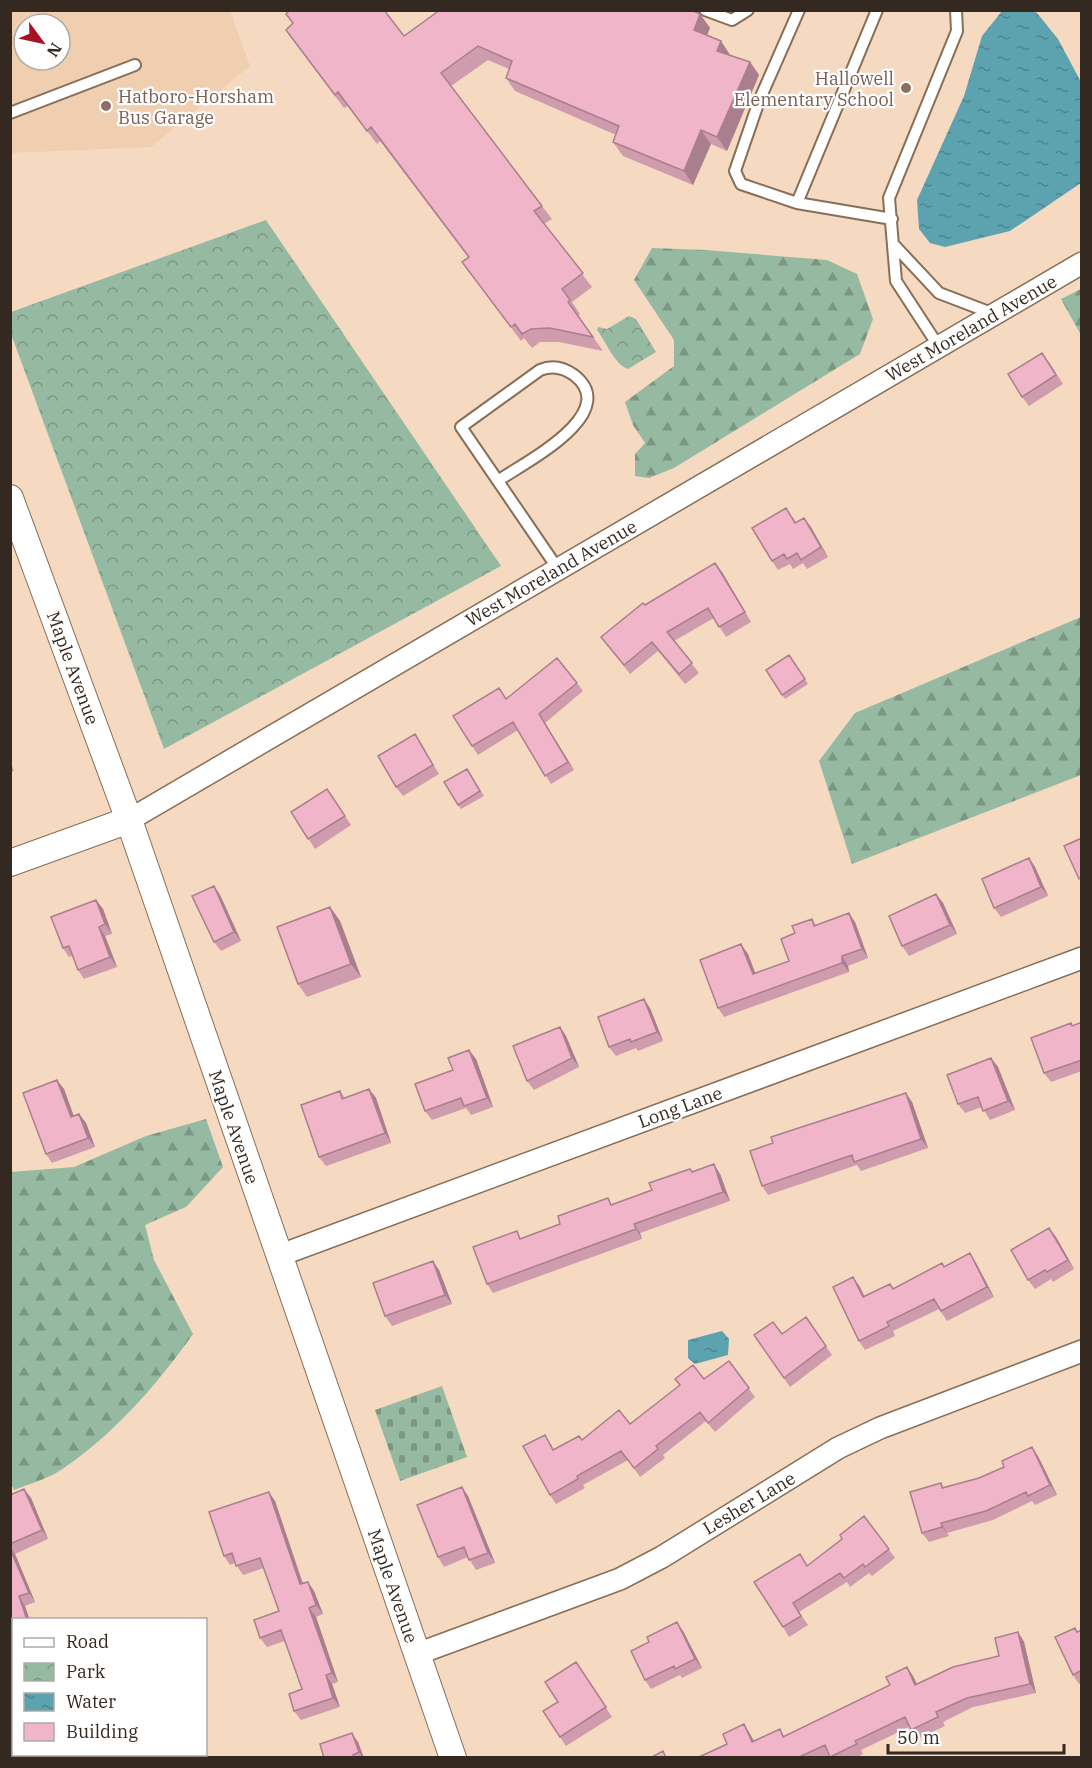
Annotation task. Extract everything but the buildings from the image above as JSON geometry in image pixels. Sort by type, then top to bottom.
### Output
[{"type":"street","name":"West Moreland Avenue","points":[[10,863],[129,820],[1082,263]]},
{"type":"street","name":"Maple Avenue","points":[[10,498],[129,820],[453,1758]]},
{"type":"street","name":"Long Lane","points":[[278,1256],[1082,958]]},
{"type":"street","name":"Lesher Lane","points":[[417,1654],[620,1579],[662,1557],[838,1448],[880,1428],[1082,1352]]},
{"type":"lane","points":[[705,10],[732,20],[748,10]]},
{"type":"lane","points":[[799,10],[759,100],[735,171],[741,184],[797,203],[892,219]]},
{"type":"lane","points":[[797,203],[877,10]]},
{"type":"lane","points":[[939,347],[896,281],[895,246],[889,198],[957,31],[956,10]]},
{"type":"lane","points":[[10,113],[135,64]]},
{"type":"lane","points":[[895,246],[939,293],[995,315]]},
{"type":"lane","points":[[499,480],[576,426],[586,408],[585,388],[580,380],[563,369],[547,367],[534,373],[461,427],[558,569]]},
{"type":"shaded area","name":"Hatboro-Horsham Bus Garage","points":[[10,11],[230,11],[250,66],[151,147],[11,153]]},
{"type":"green space","points":[[266,220],[501,566],[164,749],[11,334],[11,312]]},
{"type":"green space","points":[[652,248],[827,260],[857,274],[873,319],[860,354],[674,468],[649,478],[635,476],[635,454],[645,443],[633,425],[625,402],[674,366],[674,340],[634,280]]},
{"type":"green space","points":[[1081,289],[1081,335],[1061,299]]},
{"type":"green space","points":[[629,316],[636,319],[656,352],[628,369],[615,358],[597,330],[598,327],[607,329]]},
{"type":"green space","points":[[1081,617],[1081,775],[852,864],[819,761],[855,713]]},
{"type":"green space","points":[[206,1119],[223,1167],[186,1207],[145,1225],[154,1260],[193,1334],[149,1390],[98,1441],[56,1473],[14,1490],[10,1482],[11,1172],[74,1167],[146,1136]]},
{"type":"green space","points":[[442,1386],[467,1457],[400,1481],[375,1410]]},
{"type":"water","points":[[1002,11],[1037,13],[1058,39],[1081,82],[1081,183],[1010,231],[945,247],[930,243],[919,229],[917,200],[964,96],[982,36]]},
{"type":"water","points":[[722,1331],[729,1339],[728,1355],[695,1364],[688,1358],[688,1340]]},
{"type":"place","name":"Hallowell Elementary School","points":[[906,88]]},
{"type":"place","name":"Hatboro-Horsham Bus Garage","points":[[106,106]]}]
